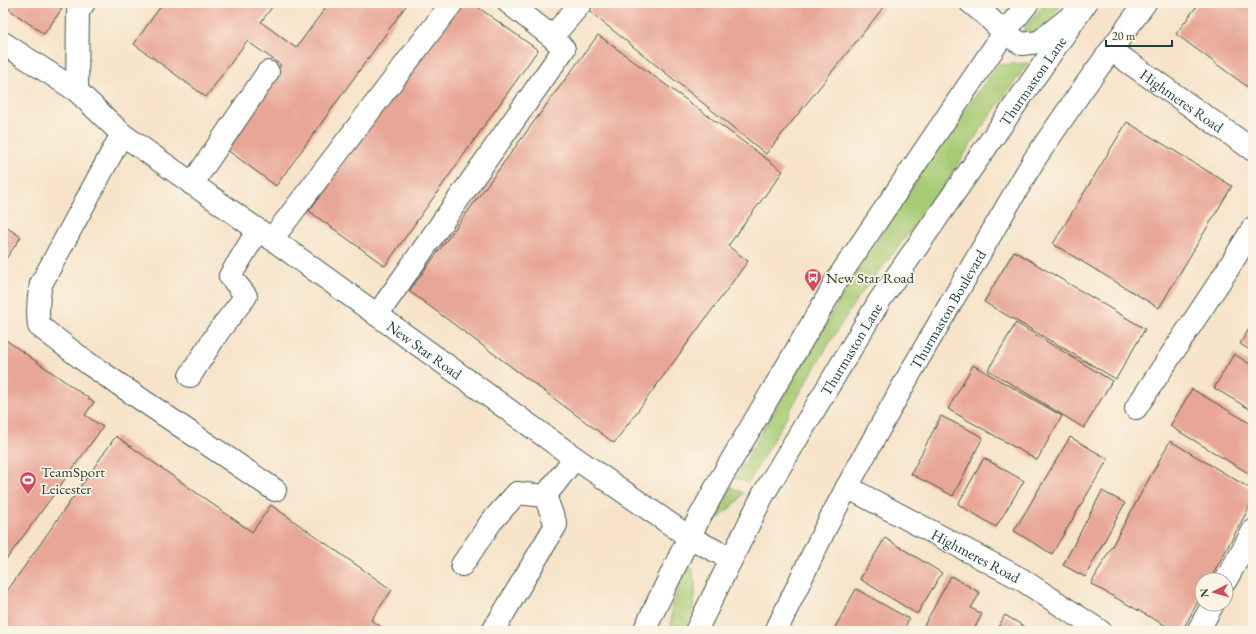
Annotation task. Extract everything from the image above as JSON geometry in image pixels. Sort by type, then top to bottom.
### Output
[{"type":"main road","points":[[76,91],[78,11],[84,3]]},
{"type":"main road","points":[[190,376],[218,332],[246,296],[230,276],[265,235],[452,3]]},
{"type":"main road","points":[[377,315],[564,49],[552,37],[509,3]]},
{"type":"main road","points":[[552,37],[581,3]]},
{"type":"main road","points":[[971,3],[988,16],[1004,33],[1022,44],[1039,42],[1086,3]]},
{"type":"main road","points":[[644,631],[689,537],[721,478],[830,294],[834,284],[1004,33],[1028,3]]},
{"type":"main road","name":"Thurmaston Lane","points":[[696,631],[763,495],[880,300],[1086,3]]},
{"type":"main road","name":"Thurmaston Boulevard","points":[[776,631],[824,530],[847,487],[913,368],[1034,160],[1145,3]]},
{"type":"main road","name":"New Star Road","points":[[3,43],[76,91],[122,134],[575,458],[689,537],[731,559]]},
{"type":"main road","name":"Highmeres Road","points":[[1111,50],[1253,150]]},
{"type":"main road","points":[[192,184],[268,72]]},
{"type":"main road","points":[[122,134],[41,284],[38,296],[37,312],[39,326],[90,364],[275,490]]},
{"type":"main road","points":[[1136,408],[1226,272],[1253,228]]},
{"type":"main road","points":[[545,496],[575,458]]},
{"type":"main road","name":"Highmeres Road","points":[[847,487],[1021,579],[1100,631]]},
{"type":"main road","points":[[462,565],[491,522],[517,493],[545,496]]},
{"type":"main road","points":[[493,631],[556,525],[545,496]]},
{"type":"main road","points":[[1230,572],[1253,531]]},
{"type":"main road","points":[[1198,631],[1209,612]]},
{"type":"green space","points":[[1045,3],[1062,3],[1047,22],[1039,29],[1027,35],[1022,32]]},
{"type":"green space","points":[[1028,63],[978,133],[931,205],[857,299],[822,355],[748,483],[736,478],[828,319],[860,267],[927,165],[962,115],[998,65]]},
{"type":"green space","points":[[731,487],[743,493],[737,502],[719,518],[715,516]]},
{"type":"green space","points":[[691,567],[695,584],[695,600],[691,615],[684,631],[671,631],[672,604],[687,568]]},
{"type":"building","points":[[3,3],[66,3],[44,34],[3,5]]},
{"type":"building","points":[[163,3],[275,3],[261,22],[296,48],[329,3],[408,3],[276,186],[222,146],[281,65],[247,41],[206,97],[134,44]]},
{"type":"building","points":[[456,3],[472,3],[538,50],[385,266],[309,211]]},
{"type":"building","points":[[595,3],[887,3],[766,154],[589,11]]},
{"type":"building","points":[[1199,3],[1253,3],[1253,91],[1176,34]]},
{"type":"building","points":[[598,35],[783,171],[728,246],[748,261],[614,443],[409,291]]},
{"type":"building","points":[[1127,122],[1232,186],[1159,308],[1053,244]]},
{"type":"building","points":[[3,225],[21,237],[3,263]]},
{"type":"building","points":[[1014,251],[1145,329],[1116,379],[984,302]]},
{"type":"building","points":[[1253,322],[1253,352],[1240,344]]},
{"type":"building","points":[[1016,323],[1112,381],[1084,428],[988,370]]},
{"type":"building","name":"TeamSport Leicester","points":[[3,338],[94,402],[85,415],[103,427],[3,564]]},
{"type":"building","points":[[1234,354],[1253,366],[1253,411],[1214,388]]},
{"type":"building","points":[[973,365],[1062,416],[1037,460],[948,409]]},
{"type":"building","points":[[1192,389],[1253,425],[1253,476],[1170,426]]},
{"type":"building","points":[[941,416],[983,437],[953,496],[911,474]]},
{"type":"building","points":[[116,436],[252,532],[271,505],[392,590],[371,620],[387,631],[3,631],[3,597]]},
{"type":"building","points":[[1070,437],[1108,459],[1052,554],[1014,531]]},
{"type":"building","points":[[1170,441],[1253,490],[1253,500],[1214,572],[1194,572],[1194,609],[1182,631],[1175,631],[1091,584]]},
{"type":"building","points":[[984,458],[1024,481],[996,527],[958,504]]},
{"type":"building","points":[[1102,491],[1125,503],[1085,577],[1063,565]]},
{"type":"building","points":[[885,538],[942,573],[917,614],[860,579]]},
{"type":"building","points":[[951,576],[980,593],[971,608],[982,614],[973,631],[921,631]]},
{"type":"building","points":[[856,589],[909,619],[903,631],[833,631]]},
{"type":"building","points":[[1005,615],[1032,631],[996,631]]},
{"type":"place","name":"New Star Road","points":[[813,292]]},
{"type":"place","name":"TeamSport Leicester","points":[[28,495]]}]
